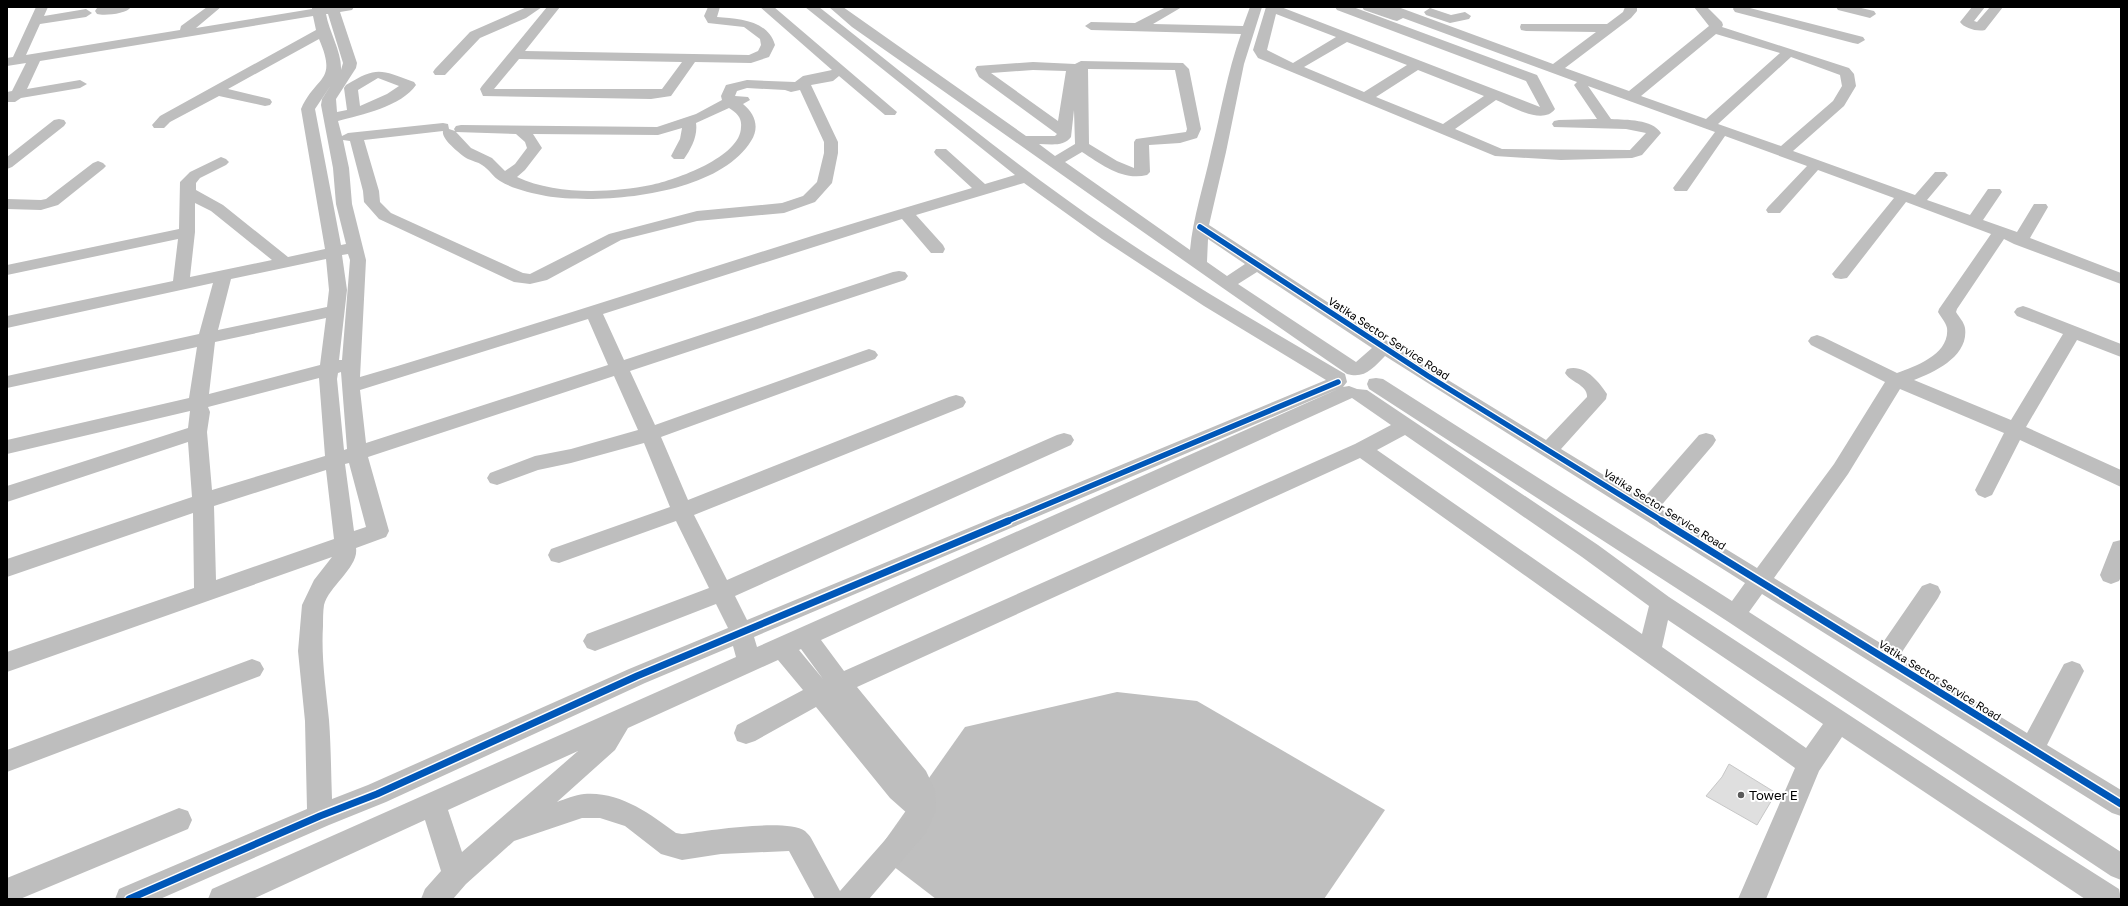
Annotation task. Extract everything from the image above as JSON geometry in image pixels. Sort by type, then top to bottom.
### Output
[{"type":"street","points":[[11,59],[36,21],[42,7]]},
{"type":"street","points":[[101,11],[119,7]]},
{"type":"street","points":[[192,28],[215,7]]},
{"type":"street","points":[[192,28],[221,7]]},
{"type":"street","points":[[440,72],[475,35],[522,15],[536,7]]},
{"type":"street","points":[[554,7],[516,56],[487,89],[488,93],[651,95],[666,92],[670,89],[691,58]]},
{"type":"street","points":[[516,56],[751,59],[764,54],[768,45],[766,37],[756,28],[735,21],[713,20],[710,16],[714,7]]},
{"type":"street","points":[[766,7],[838,73],[890,112]]},
{"type":"street","points":[[835,7],[1152,230],[1226,284],[1354,382],[1406,426],[1590,551],[1661,603],[2110,899]]},
{"type":"street","points":[[1137,27],[1176,7]]},
{"type":"street","points":[[1198,264],[1200,227],[1219,152],[1237,64],[1256,7]]},
{"type":"street","points":[[1341,7],[1535,73],[1581,85],[1782,153],[1973,222],[1999,235]]},
{"type":"street","points":[[1368,7],[1510,55],[1556,68],[1630,96],[1811,170],[1898,202],[2020,241],[2121,279]]},
{"type":"street","points":[[1386,7],[1510,55],[1535,73],[1548,109],[1567,139],[1632,154],[1637,152],[1654,133],[1652,130],[1644,127],[1607,124],[1567,139],[1561,155],[1500,153],[1264,55],[1260,50],[1272,8],[1540,112],[1546,112],[1548,109]]},
{"type":"street","points":[[1410,7],[1417,12],[1426,9],[1450,19],[1465,16]]},
{"type":"street","points":[[1556,68],[1631,12],[1631,7]]},
{"type":"street","points":[[1700,7],[1716,27],[1844,71],[1847,74],[1849,86],[1839,103],[1782,153]]},
{"type":"street","points":[[1842,7],[1870,14]]},
{"type":"street","points":[[1979,7],[1966,22],[1967,24],[1980,27],[1997,7]]},
{"type":"street","points":[[11,59],[192,28],[328,8]]},
{"type":"street","points":[[11,59],[35,58],[328,8]]},
{"type":"street","points":[[328,8],[323,32],[330,48],[335,67],[342,70]]},
{"type":"street","points":[[320,816],[317,721],[310,651],[312,604],[322,586],[335,571],[346,553],[335,461],[329,374],[334,316],[338,290],[334,252],[308,110],[311,102],[350,63],[328,8]]},
{"type":"street","points":[[1630,96],[1740,8],[1858,40]]},
{"type":"street","points":[[36,21],[86,13]]},
{"type":"street","points":[[756,28],[765,22],[783,21],[807,13],[878,61],[1026,176],[1108,236],[1210,302],[1354,382],[1735,614],[2121,866]]},
{"type":"street","points":[[1091,26],[1249,30]]},
{"type":"street","points":[[1526,27],[1611,28]]},
{"type":"street","points":[[159,125],[170,116],[216,91],[231,81],[323,32]]},
{"type":"street","points":[[1295,68],[1346,37]]},
{"type":"street","points":[[1681,188],[1713,130],[1789,52]]},
{"type":"street","points":[[10,97],[35,58]]},
{"type":"street","points":[[454,129],[647,131],[673,127],[730,102],[763,96],[828,78],[838,73],[878,61]]},
{"type":"street","points":[[1365,97],[1417,64]]},
{"type":"street","points":[[1055,162],[1082,146],[1084,140],[1081,65],[1178,66],[1182,69],[1194,129],[1192,135],[1186,138],[1151,139],[1141,142],[1142,172],[1139,174],[1130,173],[1082,146]]},
{"type":"street","points":[[1022,140],[1058,140],[1064,137],[1072,67],[1033,66],[982,69],[984,74],[1064,132]]},
{"type":"street","points":[[7,662],[378,531],[357,454],[350,375],[358,260],[344,204],[341,168],[331,118],[329,99],[342,70]]},
{"type":"street","points":[[331,118],[354,113],[369,108],[408,87],[408,84],[379,74],[371,76],[351,88],[354,113]]},
{"type":"street","points":[[10,97],[80,84]]},
{"type":"street","points":[[673,127],[654,125],[454,129],[352,137],[371,191],[372,202],[385,216],[520,278],[530,279],[541,276],[597,245],[615,237],[698,216],[778,209],[809,199],[824,183],[831,153],[831,142],[803,84]]},
{"type":"street","points":[[1581,85],[1607,124]]},
{"type":"street","points":[[353,86],[387,98]]},
{"type":"street","points":[[216,91],[265,102]]},
{"type":"street","points":[[1444,130],[1494,95]]},
{"type":"street","points":[[454,129],[461,148],[477,158],[487,161],[492,169],[505,178],[537,190],[557,194],[578,195],[645,190],[668,185],[728,158],[749,134],[749,120],[740,107],[730,102]]},
{"type":"street","points":[[679,156],[689,137],[690,130],[688,121]]},
{"type":"street","points":[[7,164],[59,123]]},
{"type":"street","points":[[505,178],[520,167],[535,148],[531,140],[520,130]]},
{"type":"street","points":[[941,152],[982,189]]},
{"type":"street","points":[[181,285],[187,232],[188,182],[195,175],[221,162]]},
{"type":"street","points":[[7,204],[41,205],[52,202],[98,166]]},
{"type":"street","points":[[1774,210],[1811,170]]},
{"type":"street","points":[[7,494],[198,416],[329,374],[350,375],[437,361],[905,212],[1026,176]]},
{"type":"street","points":[[1917,202],[1940,176]]},
{"type":"street","points":[[188,192],[218,208],[286,263]]},
{"type":"street","points":[[1973,222],[1994,192]]},
{"type":"street","points":[[1841,274],[1898,202]]},
{"type":"street","points":[[2020,241],[2040,207]]},
{"type":"street","points":[[905,212],[938,249]]},
{"type":"street","name":"Vatika Sector Service Road","points":[[1200,227],[1384,347],[2121,804]]},
{"type":"street","points":[[7,270],[187,232]]},
{"type":"street","points":[[1735,614],[1841,468],[1896,380],[1935,364],[1950,348],[1954,340],[1956,327],[1947,312],[1948,309],[1999,235]]},
{"type":"street","points":[[7,322],[355,247]]},
{"type":"street","points":[[1226,284],[1257,264]]},
{"type":"street","points":[[205,593],[203,502],[198,416],[207,338],[223,276]]},
{"type":"street","points":[[7,568],[203,502],[620,369],[899,276]]},
{"type":"street","points":[[7,382],[336,310]]},
{"type":"street","points":[[593,312],[650,434],[682,511],[742,633],[749,662]]},
{"type":"street","points":[[2023,312],[2121,351]]},
{"type":"street","points":[[1985,490],[2015,430],[2073,332]]},
{"type":"street","points":[[1817,341],[1896,380],[2015,430],[2121,479]]},
{"type":"street","points":[[222,899],[805,637],[1354,382],[1384,347]]},
{"type":"street","points":[[497,478],[535,463],[571,456],[650,434],[869,355]]},
{"type":"street","points":[[1549,449],[1596,399],[1597,394],[1591,384],[1574,373]]},
{"type":"street","points":[[129,899],[320,816],[377,794],[637,676],[1354,382]]},
{"type":"street","points":[[559,555],[682,511],[956,402]]},
{"type":"street","points":[[7,447],[198,416]]},
{"type":"street","points":[[7,459],[198,416]]},
{"type":"street","points":[[746,733],[829,688],[1362,449],[1406,426]]},
{"type":"street","points":[[595,641],[722,592],[1064,440]]},
{"type":"street","points":[[1646,509],[1706,440]]},
{"type":"street","points":[[1362,449],[1809,764]]},
{"type":"street","points":[[2111,575],[2121,548]]},
{"type":"street","points":[[1885,658],[1930,592]]},
{"type":"street","points":[[1649,651],[1661,603]]},
{"type":"street","points":[[805,637],[829,688],[900,790],[909,800],[923,809],[917,824],[851,899]]},
{"type":"street","points":[[782,647],[829,688]]},
{"type":"street","points":[[7,760],[252,669]]},
{"type":"street","points":[[2032,749],[2072,672]]},
{"type":"street","points":[[435,899],[456,875],[510,830],[606,742],[618,721]]},
{"type":"street","points":[[1752,899],[1809,764],[1840,722]]},
{"type":"street","points":[[433,804],[456,875]]},
{"type":"street","points":[[510,830],[582,806],[600,806],[633,817],[670,845],[682,847],[721,841],[785,838],[796,840],[802,847],[830,899]]},
{"type":"street","points":[[7,891],[179,820]]},
{"type":"shaded area","points":[[1117,692],[1197,701],[1385,810],[1324,899],[936,899],[876,853],[965,727]]},
{"type":"building","name":"Tower E","points":[[1729,764],[1776,793],[1757,825],[1706,796],[1722,777]]},
{"type":"cycle path","points":[[1200,227],[1428,376],[2121,804]]},
{"type":"cycle path","points":[[129,899],[320,816],[377,794],[637,676],[1338,382]]},
{"type":"place","name":"Tower E","points":[[1741,795]]}]
